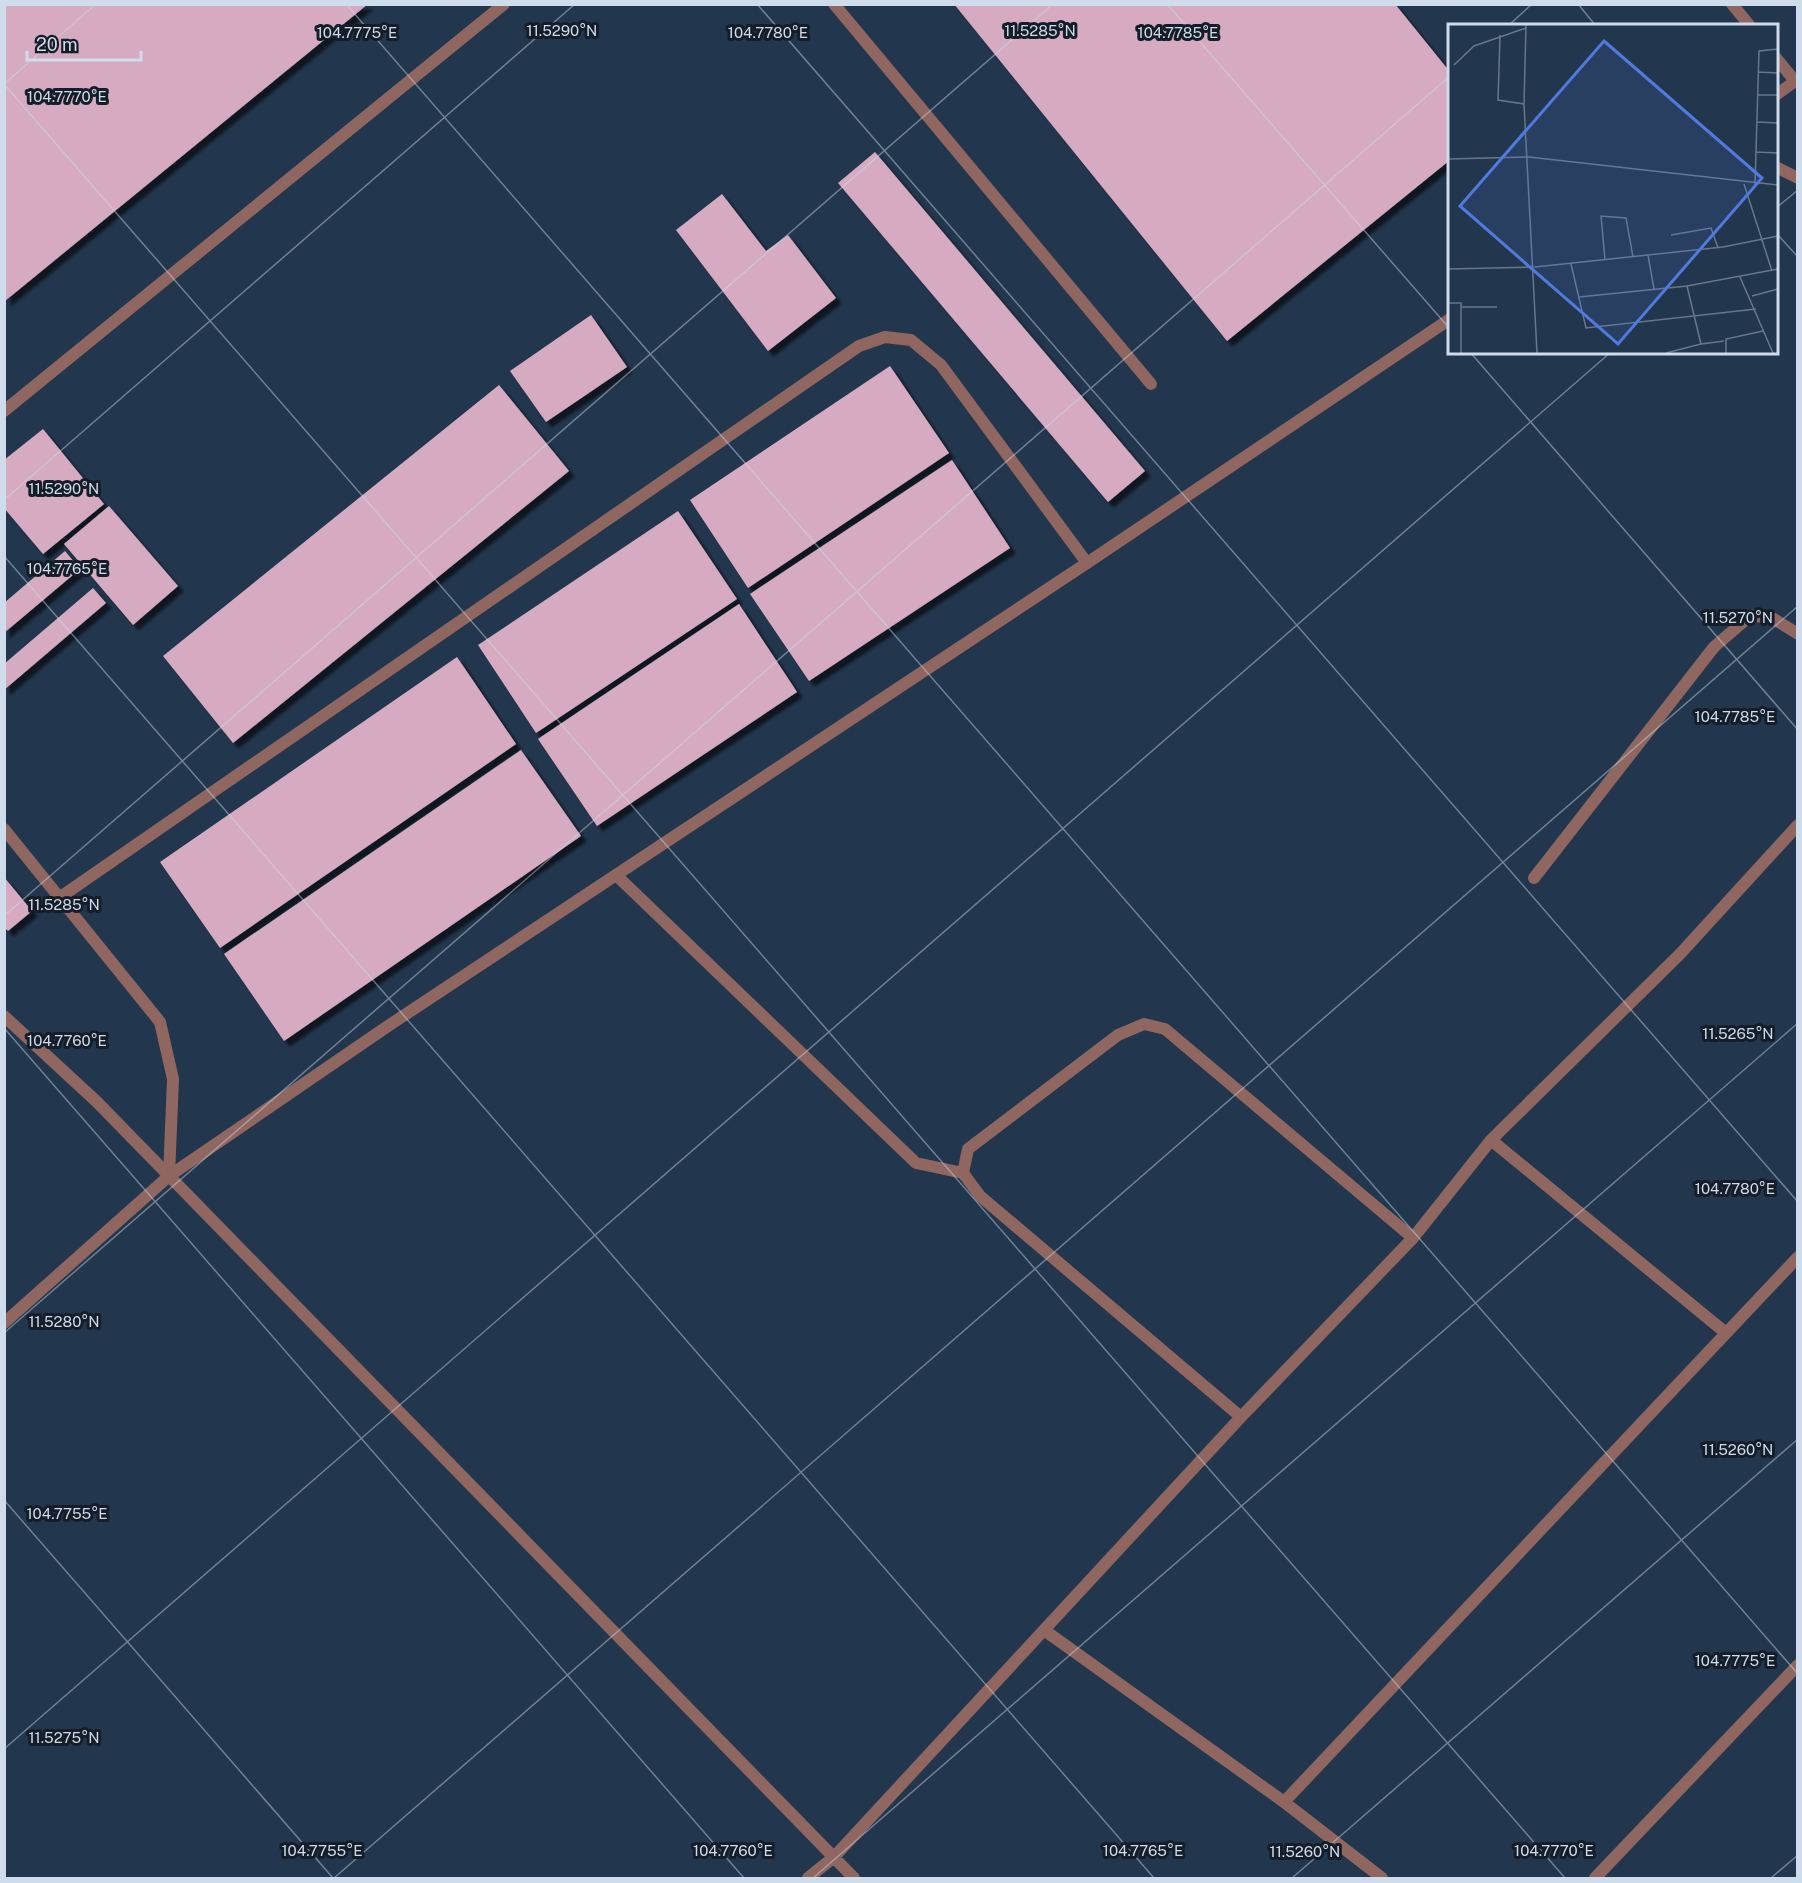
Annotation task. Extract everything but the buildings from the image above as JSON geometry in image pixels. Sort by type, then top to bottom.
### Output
[{"type":"street","points":[[4,411],[504,4]]},
{"type":"street","points":[[834,4],[1151,384]]},
{"type":"street","points":[[1732,4],[1748,24]]},
{"type":"street","points":[[1778,60],[1796,80],[1778,94]]},
{"type":"street","points":[[1778,168],[1797,178]]},
{"type":"street","points":[[4,1323],[169,1176],[388,1026],[1087,563],[1448,320]]},
{"type":"street","points":[[59,898],[859,345],[885,337],[911,340],[941,365],[1087,563]]},
{"type":"street","points":[[1534,878],[1714,647],[1751,615],[1774,619],[1797,634]]},
{"type":"street","points":[[808,1878],[834,1857],[1241,1417],[1413,1238],[1491,1140],[1680,954],[1797,825]]},
{"type":"street","points":[[4,829],[160,1022],[173,1079],[169,1176]]},
{"type":"street","points":[[616,875],[916,1163],[963,1173],[980,1196],[1241,1417]]},
{"type":"street","points":[[4,1016],[97,1102],[854,1878]]},
{"type":"street","points":[[963,1173],[968,1149],[1118,1035],[1144,1024],[1165,1029],[1413,1238]]},
{"type":"street","points":[[1491,1140],[1726,1333]]},
{"type":"street","points":[[1284,1802],[1797,1257]]},
{"type":"street","points":[[1044,1630],[1284,1802],[1382,1878]]},
{"type":"street","points":[[1595,1878],[1797,1665]]}]
